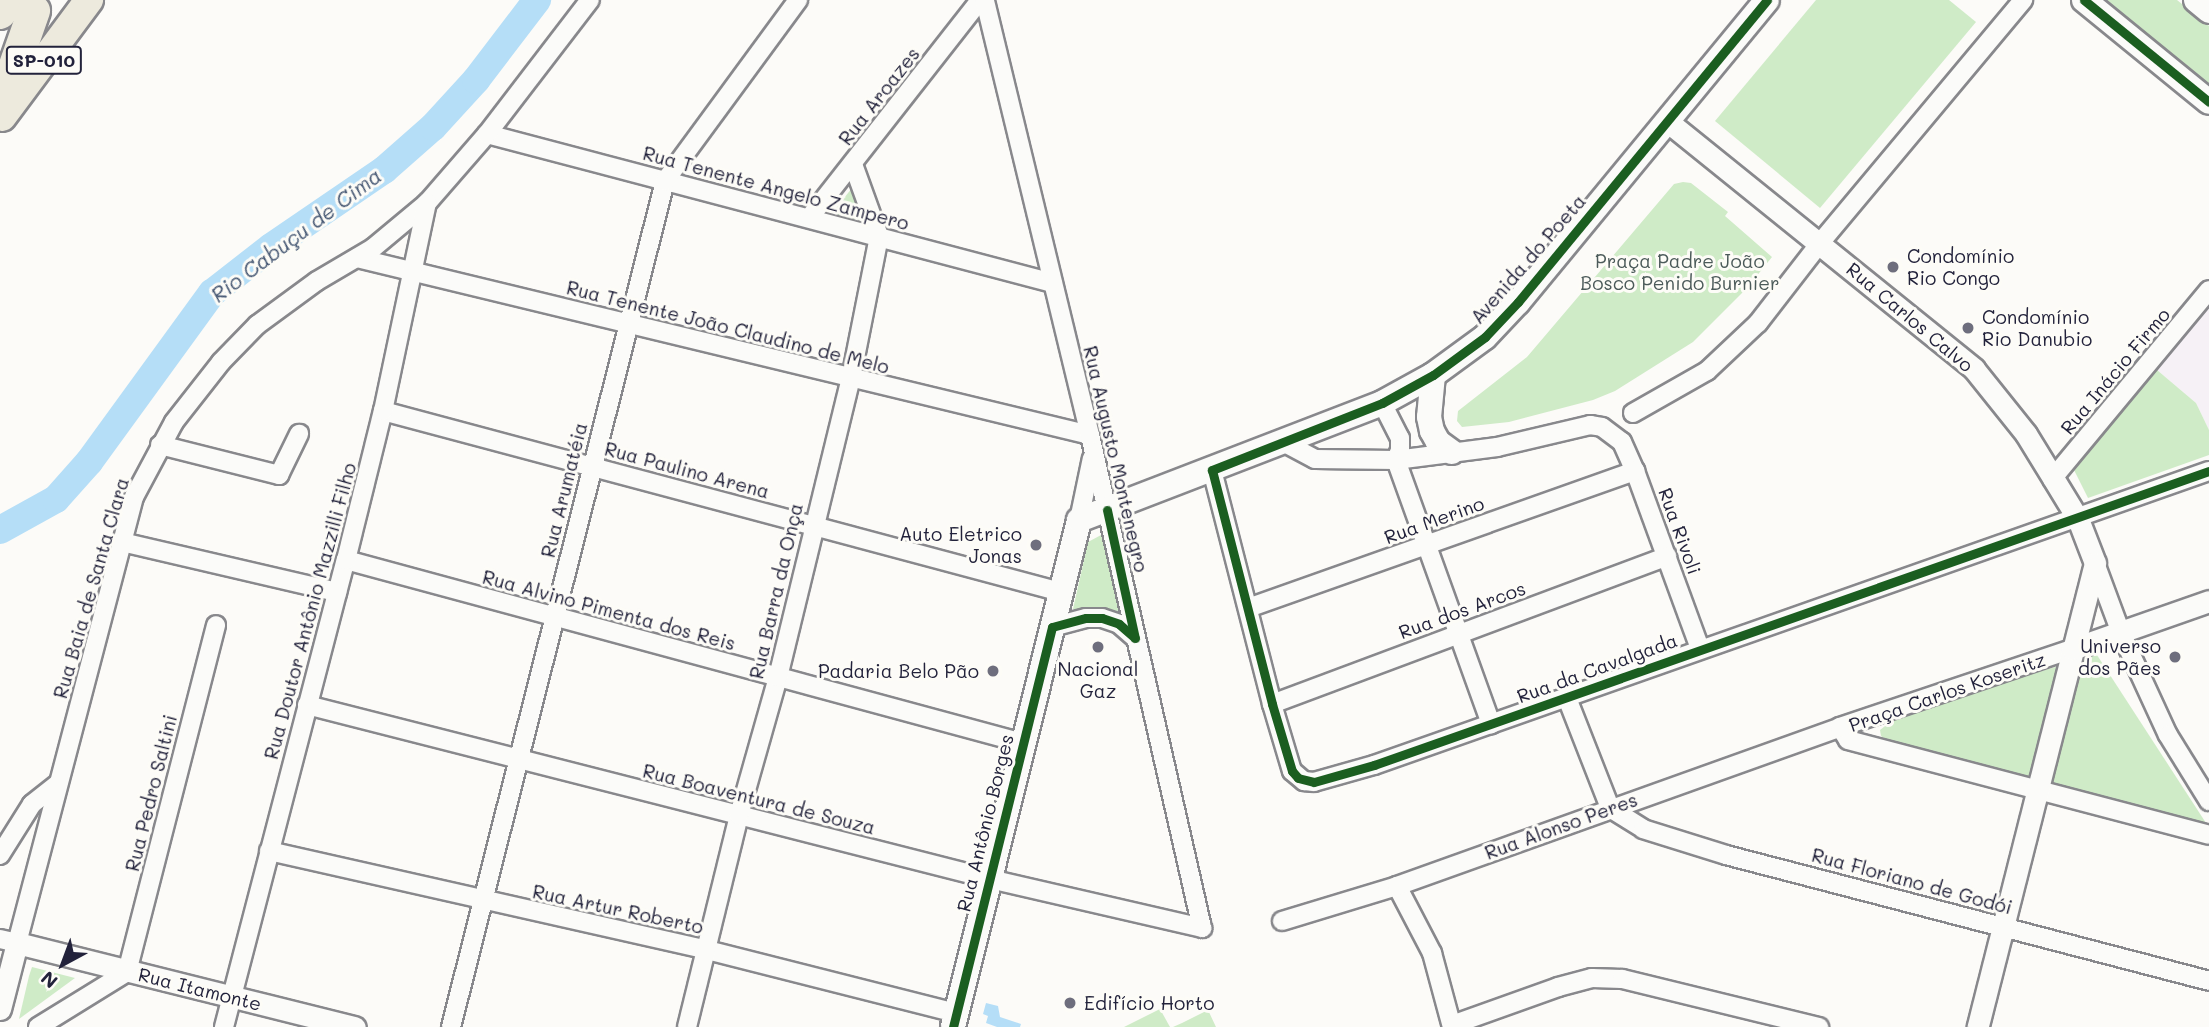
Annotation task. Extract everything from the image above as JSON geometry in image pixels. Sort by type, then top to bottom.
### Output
[{"type":"highway","name":"SP-010","points":[[0,119],[89,0]]},
{"type":"highway","name":"SP-010","points":[[0,57],[29,4]]},
{"type":"highway","points":[[0,13],[29,4]]},
{"type":"highway","points":[[0,108],[29,4]]},
{"type":"main road","name":"Avenida do Poeta","points":[[1079,520],[1285,443],[1382,403],[1433,375],[1485,337],[1513,307],[1767,0]]},
{"type":"main road","points":[[2084,0],[2209,102]]},
{"type":"main road","points":[[2196,0],[2209,11]]},
{"type":"main road","points":[[1433,375],[1429,417],[1432,431],[1438,442],[1452,452]]},
{"type":"main road","name":"Rua Antônio Borges","points":[[954,1020],[1079,520]]},
{"type":"street","name":"Rua Baia de Santa Clara","points":[[8,941],[58,784],[134,497],[160,445],[197,391],[237,344],[308,287],[397,230],[427,203],[487,134],[590,0]]},
{"type":"street","name":"Rua Arumatéia","points":[[451,1027],[665,181],[798,0]]},
{"type":"street","name":"Rua Aroazes","points":[[810,217],[982,0]]},
{"type":"street","name":"Rua Augusto Montenegro","points":[[982,0],[1092,443],[1202,928]]},
{"type":"street","points":[[1633,413],[1707,371],[1758,323],[1819,243],[2023,0]]},
{"type":"street","name":"Rua Carlos Calvo","points":[[1667,121],[1974,369],[2026,434],[2078,519],[2121,633],[2168,735],[2209,801]]},
{"type":"street","name":"Rua Tenente Angelo Zampero","points":[[487,134],[1053,283]]},
{"type":"street","name":"Rua Barra da Onça","points":[[687,1027],[739,815],[778,677],[851,378],[878,236],[853,164]]},
{"type":"street","name":"Rua Doutor Antônio Mazzilli Filho","points":[[224,1027],[383,411],[427,203]]},
{"type":"street","name":"Rua Tenente João Claudino de Melo","points":[[357,258],[413,269],[627,326],[851,378],[1092,443]]},
{"type":"street","name":"Rua Inácio Firmo","points":[[2053,478],[2209,290]]},
{"type":"street","points":[[1382,403],[1400,438],[1400,450],[1396,460],[1491,724]]},
{"type":"street","name":"Rua Paulino Arena","points":[[383,411],[1061,592]]},
{"type":"street","name":"Rua Rivoli","points":[[1452,452],[1497,447],[1590,425],[1613,432],[1622,442],[1635,471],[1700,649]]},
{"type":"street","points":[[160,445],[279,475],[299,434]]},
{"type":"street","name":"Rua Antônio Borges","points":[[1079,520],[1092,443]]},
{"type":"street","points":[[1285,443],[1315,459],[1396,460],[1452,452]]},
{"type":"street","name":"Rua da Cavalgada","points":[[1212,470],[1272,704],[1292,771],[1304,781],[1314,782],[1374,765],[1567,698],[2209,471]]},
{"type":"street","name":"Rua Merino","points":[[1248,608],[1635,471]]},
{"type":"street","points":[[122,542],[337,592]]},
{"type":"street","name":"Rua dos Arcos","points":[[1272,704],[1667,556]]},
{"type":"street","name":"Rua Alvino Pimenta dos Reis","points":[[346,560],[1023,743]]},
{"type":"street","points":[[2072,649],[2095,563]]},
{"type":"street","points":[[2072,649],[2209,601]]},
{"type":"street","points":[[1052,627],[1086,618],[1102,618],[1119,624],[1135,638]]},
{"type":"street","name":"Rua Pedro Saltini","points":[[127,972],[216,625]]},
{"type":"street","name":"Praça Carlos Koseritz","points":[[2072,649],[1840,727],[1848,740],[2209,835]]},
{"type":"street","name":"Praça Carlos Koseritz","points":[[2037,791],[2072,649]]},
{"type":"street","points":[[1567,698],[1609,808]]},
{"type":"street","name":"Rua Boaventura de Souza","points":[[307,705],[989,879],[1202,928]]},
{"type":"street","name":"Rua Alonso Peres","points":[[1282,922],[1397,886],[1840,727]]},
{"type":"street","points":[[0,855],[32,804],[58,784]]},
{"type":"street","points":[[1978,1027],[2037,791]]},
{"type":"street","name":"Rua Floriano de Godói","points":[[1609,808],[1643,829],[1726,855],[2209,981]]},
{"type":"street","name":"Rua Artur Roberto","points":[[269,851],[707,950],[954,1020]]},
{"type":"street","points":[[1397,886],[1432,953],[1452,1026],[1558,987],[1592,978],[1622,979],[1819,1027]]},
{"type":"street","points":[[0,1009],[8,941]]},
{"type":"street","name":"Rua Itamonte","points":[[8,941],[355,1027]]},
{"type":"street","name":"Rua Itamonte","points":[[38,1027],[127,972]]},
{"type":"shaded area","points":[[2209,307],[2209,430],[2196,403],[2157,370]]},
{"type":"green space","points":[[1816,0],[1949,0],[1976,22],[1820,208],[1715,121]]},
{"type":"green space","points":[[2102,0],[2177,0],[2209,26],[2209,88]]},
{"type":"green space","name":"Praça Padre João Bosco Penido Burnier","points":[[1691,183],[1728,212],[1725,216],[1772,257],[1747,288],[1693,342],[1615,391],[1593,400],[1509,422],[1462,427],[1457,421],[1458,411],[1527,357],[1674,184]]},
{"type":"green space","points":[[852,188],[865,230],[825,222]]},
{"type":"green space","points":[[2157,370],[2196,403],[2209,430],[2209,455],[2088,498],[2074,470]]},
{"type":"green space","points":[[1103,534],[1108,539],[1119,611],[1073,609],[1088,542]]},
{"type":"green space","points":[[2097,655],[2206,823],[1893,745],[1881,736],[1880,730],[1893,720],[1972,691]]},
{"type":"green space","points":[[32,967],[75,978],[19,1019],[29,976]]},
{"type":"green space","points":[[1160,1009],[1170,1027],[1124,1027]]},
{"type":"green space","points":[[1208,1010],[1216,1027],[1173,1027],[1182,1023]]},
{"type":"water","points":[[986,1003],[998,1006],[1000,1017],[1021,1024],[1020,1027],[997,1027],[986,1023],[988,1016],[983,1014]]},
{"type":"waterway","name":"Rio Cabuçu de Cima","points":[[0,530],[56,499],[89,462],[212,293],[271,247],[384,170],[433,127],[476,80],[537,0]]},
{"type":"cycle path","points":[[1767,0],[1518,302],[1485,337],[1433,375],[1382,403],[1212,470],[1272,704],[1292,771],[1298,778],[1314,782],[1374,765],[2209,471]]},
{"type":"cycle path","points":[[2084,0],[2209,102]]},
{"type":"cycle path","points":[[1107,510],[1135,638]]},
{"type":"cycle path","points":[[953,1027],[1052,627],[1086,618],[1102,618],[1119,624],[1135,638]]},
{"type":"place","name":"Condomínio Rio Congo","points":[[1893,267]]},
{"type":"place","name":"Condomínio Rio Danubio","points":[[1968,328]]},
{"type":"place","name":"Auto Eletrico Jonas","points":[[1036,545]]},
{"type":"place","name":"Nacional Gaz","points":[[1098,647]]},
{"type":"place","name":"Universo dos Pães","points":[[2175,657]]},
{"type":"place","name":"Padaria Belo Pão","points":[[993,671]]},
{"type":"place","name":"Edifício Horto","points":[[1070,1003]]}]
